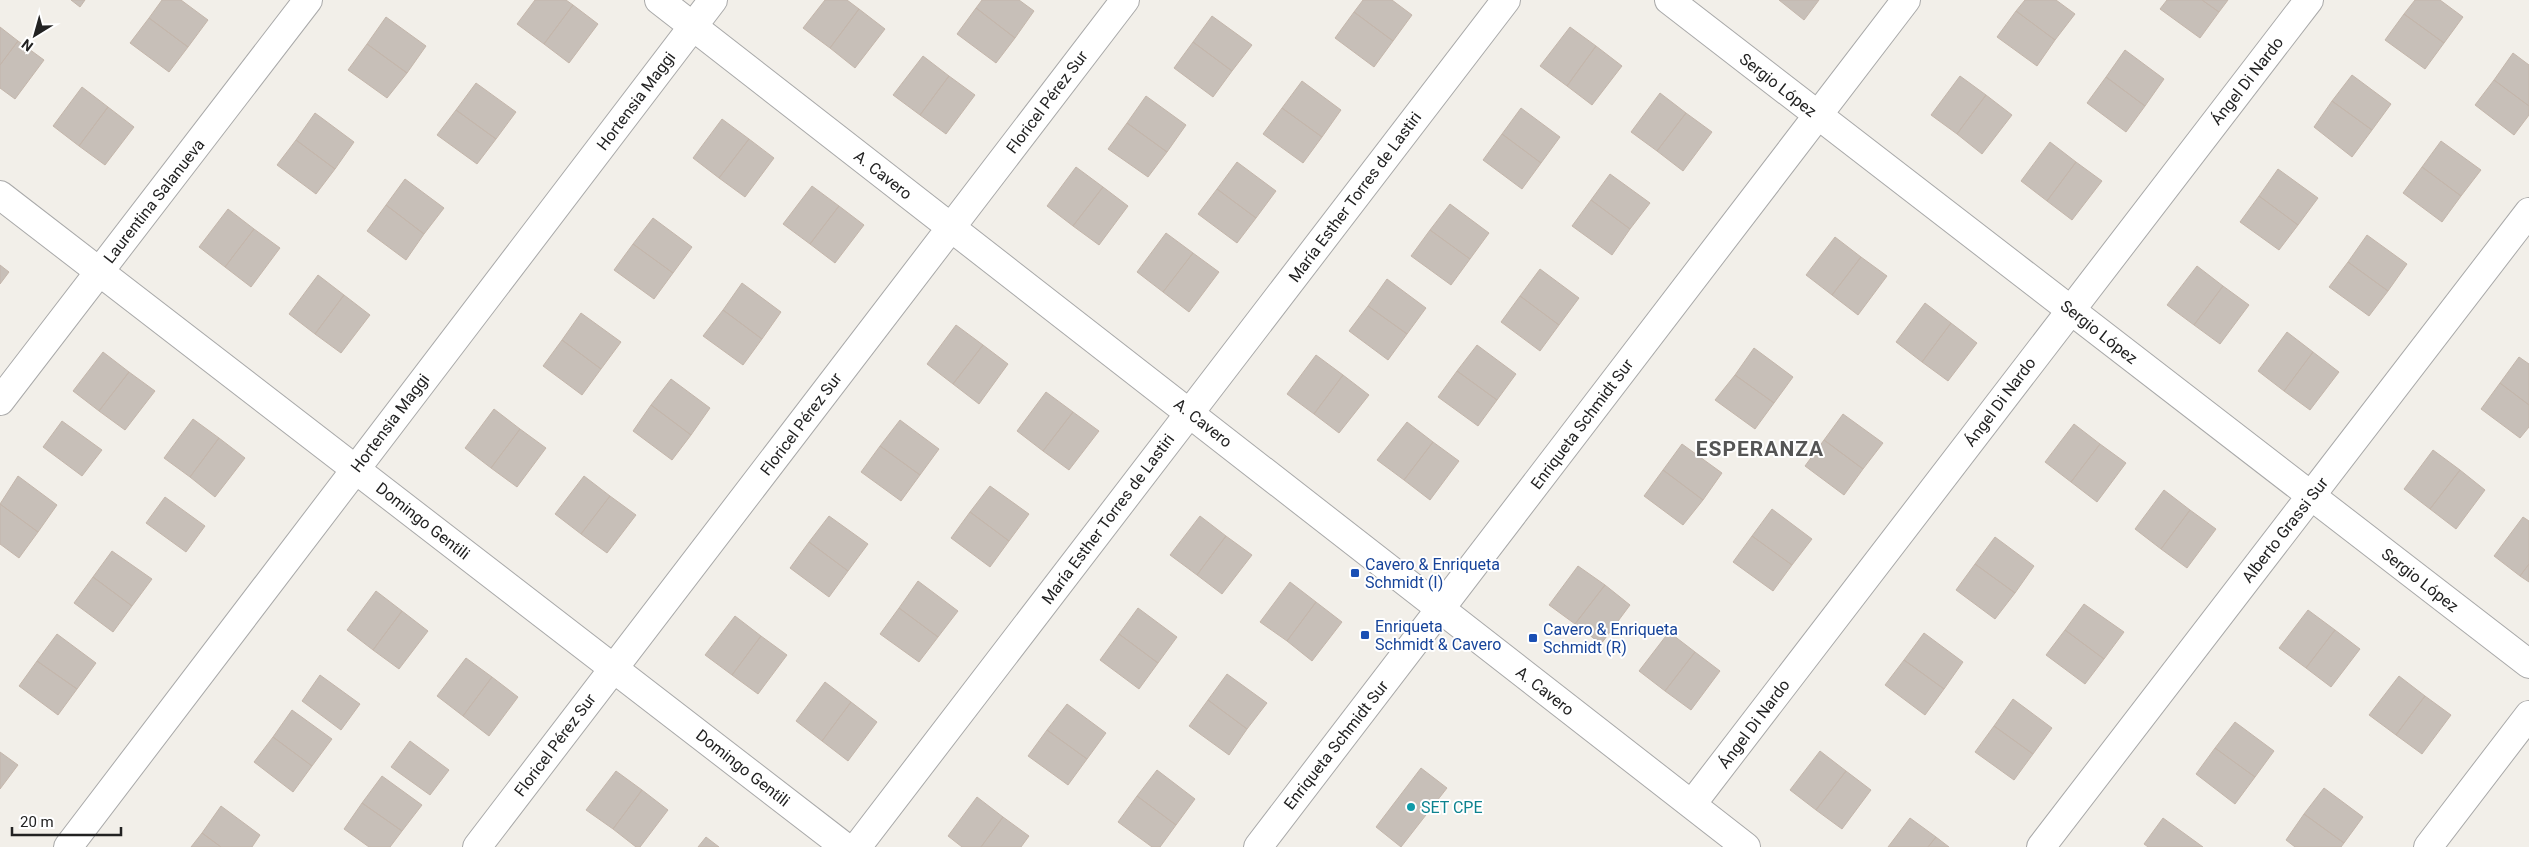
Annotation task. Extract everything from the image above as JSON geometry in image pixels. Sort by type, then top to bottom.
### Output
[{"type":"street","name":"Laurentina Salanueva","points":[[0,401],[308,0]]},
{"type":"street","name":"A. Cavero","points":[[658,0],[1746,847]]},
{"type":"street","name":"Hortensia Maggi","points":[[68,847],[713,0]]},
{"type":"street","name":"Floricel Pérez Sur","points":[[477,847],[1125,0]]},
{"type":"street","name":"María Esther Torres de Lastiri","points":[[857,847],[1506,0]]},
{"type":"street","name":"Sergio López","points":[[1669,0],[2529,664]]},
{"type":"street","name":"Enriqueta Schmidt Sur","points":[[1258,847],[1906,0]]},
{"type":"street","name":"Ángel Di Nardo","points":[[1692,804],[2309,0]]},
{"type":"street","name":"Domingo Gentili","points":[[0,195],[845,847]]},
{"type":"street","name":"Alberto Grassi Sur","points":[[2042,847],[2529,212]]},
{"type":"street","points":[[2428,847],[2529,715]]},
{"type":"building","points":[[71,0],[85,0],[80,7]]},
{"type":"building","points":[[162,0],[181,0],[208,20],[188,47],[149,18]]},
{"type":"building","points":[[535,0],[566,0],[573,5],[544,44],[517,24]]},
{"type":"building","points":[[825,0],[847,0],[859,9],[830,48],[803,28]]},
{"type":"building","points":[[982,0],[1019,0],[1034,11],[1015,38],[976,8]]},
{"type":"building","points":[[1363,0],[1392,0],[1412,15],[1393,41],[1354,12]]},
{"type":"building","points":[[1779,0],[1819,0],[1804,20]]},
{"type":"building","points":[[2025,0],[2056,0],[2075,14],[2055,40],[2016,11]]},
{"type":"building","points":[[2167,0],[2202,0],[2219,12],[2200,38],[2160,9]]},
{"type":"building","points":[[2202,0],[2228,0],[2219,12]]},
{"type":"building","points":[[2415,0],[2440,0],[2463,17],[2444,43],[2404,14]]},
{"type":"building","points":[[573,5],[598,24],[569,63],[544,44]]},
{"type":"building","points":[[976,8],[1015,38],[996,63],[957,34]]},
{"type":"building","points":[[859,9],[885,29],[855,68],[830,48]]},
{"type":"building","points":[[2016,11],[2055,40],[2037,66],[1997,37]]},
{"type":"building","points":[[1354,12],[1393,41],[1374,67],[1335,38]]},
{"type":"building","points":[[2404,14],[2444,43],[2425,69],[2385,40]]},
{"type":"building","points":[[1212,16],[1252,45],[1232,71],[1193,42]]},
{"type":"building","points":[[386,17],[426,46],[407,73],[367,44]]},
{"type":"building","points":[[149,18],[188,47],[169,72],[130,43]]},
{"type":"building","points":[[0,27],[18,41],[0,65]]},
{"type":"building","points":[[1570,27],[1596,46],[1567,86],[1540,66]]},
{"type":"building","points":[[18,41],[44,60],[15,99],[0,88],[0,65]]},
{"type":"building","points":[[1193,42],[1232,71],[1213,97],[1174,68]]},
{"type":"building","points":[[367,44],[407,73],[387,98],[348,70]]},
{"type":"building","points":[[1596,46],[1622,66],[1592,105],[1567,86]]},
{"type":"building","points":[[2125,50],[2164,79],[2145,106],[2106,77]]},
{"type":"building","points":[[2513,53],[2529,65],[2529,106],[2494,80]]},
{"type":"building","points":[[923,56],[949,76],[920,115],[893,95]]},
{"type":"building","points":[[2352,75],[2391,104],[2372,130],[2332,101]]},
{"type":"building","points":[[949,76],[975,95],[946,134],[920,115]]},
{"type":"building","points":[[1960,76],[1986,95],[1957,134],[1931,115]]},
{"type":"building","points":[[2106,77],[2145,106],[2126,132],[2087,103]]},
{"type":"building","points":[[2494,80],[2529,106],[2529,115],[2514,135],[2475,105]]},
{"type":"building","points":[[1302,81],[1341,110],[1322,137],[1282,108]]},
{"type":"building","points":[[476,83],[516,112],[496,139],[456,110]]},
{"type":"building","points":[[82,87],[108,107],[79,146],[53,126]]},
{"type":"building","points":[[1660,93],[1686,113],[1657,151],[1631,132]]},
{"type":"building","points":[[1986,95],[2012,115],[1982,154],[1957,134]]},
{"type":"building","points":[[1146,96],[1186,125],[1167,152],[1127,123]]},
{"type":"building","points":[[2332,101],[2372,130],[2352,157],[2314,127]]},
{"type":"building","points":[[108,107],[134,127],[105,165],[79,146]]},
{"type":"building","points":[[1282,108],[1322,137],[1303,163],[1263,134]]},
{"type":"building","points":[[1521,108],[1560,137],[1541,163],[1502,134]]},
{"type":"building","points":[[456,110],[496,139],[477,164],[437,135]]},
{"type":"building","points":[[315,113],[354,142],[335,169],[296,140]]},
{"type":"building","points":[[1686,113],[1712,132],[1683,171],[1657,151]]},
{"type":"building","points":[[722,119],[749,139],[719,178],[693,158]]},
{"type":"building","points":[[1127,123],[1167,152],[1148,177],[1108,149]]},
{"type":"building","points":[[1502,134],[1541,163],[1522,189],[1483,160]]},
{"type":"building","points":[[749,139],[774,158],[745,197],[719,178]]},
{"type":"building","points":[[296,140],[335,169],[316,194],[277,165]]},
{"type":"building","points":[[2441,141],[2481,170],[2461,196],[2422,167]]},
{"type":"building","points":[[2050,142],[2076,162],[2047,201],[2021,181]]},
{"type":"building","points":[[1237,162],[1276,191],[1256,218],[1217,189]]},
{"type":"building","points":[[2076,162],[2102,181],[2072,220],[2047,201]]},
{"type":"building","points":[[1076,167],[1103,187],[1073,226],[1047,206]]},
{"type":"building","points":[[2422,167],[2461,196],[2442,222],[2403,193]]},
{"type":"building","points":[[2278,169],[2318,198],[2298,225],[2259,196]]},
{"type":"building","points":[[1610,174],[1650,203],[1630,229],[1591,200]]},
{"type":"building","points":[[405,179],[444,208],[424,234],[386,205]]},
{"type":"building","points":[[812,186],[839,206],[810,244],[783,224]]},
{"type":"building","points":[[1103,187],[1128,206],[1099,245],[1073,226]]},
{"type":"building","points":[[1217,189],[1256,218],[1237,243],[1198,214]]},
{"type":"building","points":[[2259,196],[2298,225],[2279,250],[2240,222]]},
{"type":"building","points":[[1591,200],[1630,229],[1612,255],[1572,226]]},
{"type":"building","points":[[1450,204],[1489,233],[1470,259],[1430,230]]},
{"type":"building","points":[[386,205],[424,234],[406,260],[367,231]]},
{"type":"building","points":[[839,206],[864,225],[835,263],[810,244]]},
{"type":"building","points":[[228,209],[254,229],[225,267],[199,247]]},
{"type":"building","points":[[653,218],[692,247],[673,273],[633,244]]},
{"type":"building","points":[[254,229],[280,248],[251,287],[225,267]]},
{"type":"building","points":[[1430,230],[1470,259],[1451,285],[1411,256]]},
{"type":"building","points":[[1166,233],[1193,253],[1163,292],[1137,272]]},
{"type":"building","points":[[2367,235],[2407,264],[2388,291],[2348,262]]},
{"type":"building","points":[[1835,237],[1861,257],[1832,295],[1806,275]]},
{"type":"building","points":[[633,244],[673,273],[654,299],[614,270]]},
{"type":"building","points":[[1193,253],[1219,272],[1189,312],[1163,292]]},
{"type":"building","points":[[1861,257],[1887,276],[1858,315],[1832,295]]},
{"type":"building","points":[[2348,262],[2388,291],[2369,316],[2329,287]]},
{"type":"building","points":[[0,265],[9,272],[0,284]]},
{"type":"building","points":[[2197,266],[2223,286],[2194,325],[2167,305]]},
{"type":"building","points":[[1540,269],[1579,298],[1559,325],[1520,296]]},
{"type":"building","points":[[318,275],[344,295],[315,334],[289,314]]},
{"type":"building","points":[[1387,279],[1426,308],[1407,334],[1368,306]]},
{"type":"building","points":[[742,283],[781,312],[762,339],[723,310]]},
{"type":"building","points":[[2223,286],[2249,305],[2220,344],[2194,325]]},
{"type":"building","points":[[344,295],[370,315],[341,353],[315,334]]},
{"type":"building","points":[[1520,296],[1559,325],[1540,351],[1501,322]]},
{"type":"building","points":[[1925,303],[1951,323],[1922,362],[1896,342]]},
{"type":"building","points":[[1368,306],[1407,334],[1388,360],[1349,331]]},
{"type":"building","points":[[723,310],[762,339],[743,365],[703,336]]},
{"type":"building","points":[[581,313],[621,342],[601,369],[562,340]]},
{"type":"building","points":[[1951,323],[1977,343],[1948,381],[1922,362]]},
{"type":"building","points":[[956,325],[983,345],[953,384],[927,364]]},
{"type":"building","points":[[2287,332],[2313,352],[2284,391],[2258,371]]},
{"type":"building","points":[[562,340],[601,369],[582,395],[543,366]]},
{"type":"building","points":[[983,345],[1008,364],[979,404],[953,384]]},
{"type":"building","points":[[1477,345],[1516,374],[1497,400],[1457,371]]},
{"type":"building","points":[[1754,348],[1793,377],[1774,403],[1735,375]]},
{"type":"building","points":[[103,352],[129,372],[99,411],[73,391]]},
{"type":"building","points":[[2313,352],[2339,372],[2310,410],[2284,391]]},
{"type":"building","points":[[1316,355],[1343,375],[1314,414],[1287,394]]},
{"type":"building","points":[[2519,357],[2529,364],[2529,405],[2500,383]]},
{"type":"building","points":[[1457,371],[1497,400],[1478,426],[1438,397]]},
{"type":"building","points":[[129,372],[155,391],[125,430],[99,411]]},
{"type":"building","points":[[1343,375],[1369,395],[1339,433],[1314,414]]},
{"type":"building","points":[[1735,375],[1774,403],[1755,429],[1715,400]]},
{"type":"building","points":[[671,379],[710,408],[691,435],[651,405]]},
{"type":"building","points":[[2500,383],[2529,405],[2529,427],[2520,438],[2481,409]]},
{"type":"building","points":[[1046,392],[1073,412],[1043,451],[1017,431]]},
{"type":"building","points":[[651,405],[691,435],[672,460],[633,431]]},
{"type":"building","points":[[494,409],[520,429],[491,468],[465,448]]},
{"type":"building","points":[[1073,412],[1099,431],[1069,470],[1043,451]]},
{"type":"building","points":[[1843,414],[1883,443],[1863,469],[1824,440]]},
{"type":"building","points":[[193,419],[219,438],[190,477],[164,458]]},
{"type":"building","points":[[900,420],[939,449],[920,475],[880,446]]},
{"type":"building","points":[[62,421],[102,450],[82,476],[43,447]]},
{"type":"building","points":[[1407,422],[1433,442],[1404,480],[1377,460]]},
{"type":"building","points":[[2074,424],[2100,444],[2071,482],[2045,462]]},
{"type":"building","points":[[520,429],[546,448],[517,487],[491,468]]},
{"type":"building","points":[[219,438],[245,458],[215,497],[190,477]]},
{"type":"building","points":[[1824,440],[1863,469],[1844,495],[1805,466]]},
{"type":"building","points":[[1433,442],[1459,461],[1430,500],[1404,480]]},
{"type":"building","points":[[1682,444],[1722,473],[1703,500],[1663,470]]},
{"type":"building","points":[[2100,444],[2126,463],[2097,502],[2071,482]]},
{"type":"building","points":[[880,446],[920,475],[901,501],[861,472]]},
{"type":"building","points":[[2433,450],[2460,470],[2430,509],[2404,489]]},
{"type":"building","points":[[1663,470],[1703,500],[1683,525],[1644,496]]},
{"type":"building","points":[[2460,470],[2485,490],[2456,529],[2430,509]]},
{"type":"building","points":[[18,476],[57,505],[38,532],[0,504]]},
{"type":"building","points":[[584,476],[610,496],[581,534],[555,514]]},
{"type":"building","points":[[990,486],[1029,514],[1009,541],[970,512]]},
{"type":"building","points":[[2164,490],[2190,510],[2161,549],[2135,529]]},
{"type":"building","points":[[610,496],[636,515],[607,553],[581,534]]},
{"type":"building","points":[[165,497],[205,526],[186,552],[146,523]]},
{"type":"building","points":[[0,504],[38,532],[19,558],[0,544]]},
{"type":"building","points":[[1772,509],[1812,539],[1792,565],[1752,536]]},
{"type":"building","points":[[2190,510],[2216,529],[2187,568],[2161,549]]},
{"type":"building","points":[[970,512],[1009,541],[990,567],[951,538]]},
{"type":"building","points":[[829,516],[868,544],[848,571],[809,542]]},
{"type":"building","points":[[1200,516],[1226,536],[1197,575],[1170,555]]},
{"type":"building","points":[[2523,517],[2529,521],[2529,564],[2520,576],[2494,556]]},
{"type":"building","points":[[1226,536],[1252,555],[1222,594],[1197,575]]},
{"type":"building","points":[[1752,536],[1792,565],[1773,591],[1733,562]]},
{"type":"building","points":[[1995,537],[2034,566],[2015,593],[1975,564]]},
{"type":"building","points":[[809,542],[848,571],[829,597],[790,568]]},
{"type":"building","points":[[112,551],[152,579],[132,606],[93,577]]},
{"type":"building","points":[[1975,564],[2015,593],[1995,619],[1956,590]]},
{"type":"building","points":[[2529,564],[2529,582],[2520,576]]},
{"type":"building","points":[[1578,566],[1605,585],[1575,624],[1549,605]]},
{"type":"building","points":[[93,577],[132,606],[113,632],[74,603]]},
{"type":"building","points":[[918,581],[958,611],[938,637],[899,608]]},
{"type":"building","points":[[1290,582],[1316,602],[1287,641],[1260,622]]},
{"type":"building","points":[[1605,585],[1630,605],[1601,644],[1575,624]]},
{"type":"building","points":[[376,591],[402,611],[373,650],[347,630]]},
{"type":"building","points":[[1316,602],[1342,622],[1312,661],[1287,641]]},
{"type":"building","points":[[2084,604],[2124,632],[2104,659],[2065,630]]},
{"type":"building","points":[[899,608],[938,637],[919,662],[880,634]]},
{"type":"building","points":[[1138,608],[1177,637],[1158,663],[1119,634]]},
{"type":"building","points":[[2308,610],[2335,630],[2306,668],[2279,648]]},
{"type":"building","points":[[402,611],[428,631],[399,669],[373,650]]},
{"type":"building","points":[[735,616],[761,636],[732,675],[705,655]]},
{"type":"building","points":[[2065,630],[2104,659],[2085,684],[2046,655]]},
{"type":"building","points":[[2335,630],[2360,649],[2331,687],[2306,668]]},
{"type":"building","points":[[1669,632],[1695,652],[1665,691],[1639,671]]},
{"type":"building","points":[[1924,633],[1963,662],[1944,689],[1904,660]]},
{"type":"building","points":[[57,634],[96,663],[77,689],[37,661]]},
{"type":"building","points":[[1119,634],[1158,663],[1139,689],[1100,660]]},
{"type":"building","points":[[761,636],[787,655],[758,694],[732,675]]},
{"type":"building","points":[[1695,652],[1720,671],[1691,710],[1665,691]]},
{"type":"building","points":[[466,658],[492,677],[463,716],[437,696]]},
{"type":"building","points":[[1904,660],[1944,689],[1925,715],[1885,685]]},
{"type":"building","points":[[37,661],[77,689],[58,715],[19,686]]},
{"type":"building","points":[[1227,674],[1267,703],[1247,729],[1208,700]]},
{"type":"building","points":[[320,675],[360,704],[341,730],[302,701]]},
{"type":"building","points":[[2399,676],[2425,696],[2396,735],[2369,715]]},
{"type":"building","points":[[492,677],[518,697],[489,736],[463,716]]},
{"type":"building","points":[[825,682],[851,702],[822,741],[796,721]]},
{"type":"building","points":[[2425,696],[2451,715],[2422,754],[2396,735]]},
{"type":"building","points":[[2013,699],[2052,728],[2033,754],[1994,726]]},
{"type":"building","points":[[1208,700],[1247,729],[1229,755],[1189,726]]},
{"type":"building","points":[[851,702],[877,722],[848,761],[822,741]]},
{"type":"building","points":[[1067,704],[1106,733],[1087,759],[1047,730]]},
{"type":"building","points":[[292,710],[332,739],[312,766],[273,737]]},
{"type":"building","points":[[2235,722],[2274,751],[2255,777],[2215,748]]},
{"type":"building","points":[[1994,726],[2033,754],[2014,780],[1975,752]]},
{"type":"building","points":[[1047,730],[1087,759],[1068,785],[1028,756]]},
{"type":"building","points":[[273,737],[312,766],[293,792],[254,762]]},
{"type":"building","points":[[410,741],[449,770],[430,795],[391,767]]},
{"type":"building","points":[[2215,748],[2255,777],[2235,804],[2196,774]]},
{"type":"building","points":[[1820,751],[1846,771],[1816,810],[1790,790]]},
{"type":"building","points":[[0,752],[18,765],[0,789]]},
{"type":"building","name":"SET CPE","points":[[1421,768],[1447,788],[1401,847],[1376,827]]},
{"type":"building","points":[[1157,770],[1195,799],[1176,825],[1137,796]]},
{"type":"building","points":[[616,771],[642,790],[613,829],[586,810]]},
{"type":"building","points":[[1846,771],[1871,790],[1842,829],[1816,810]]},
{"type":"building","points":[[382,776],[422,805],[402,831],[362,803]]},
{"type":"building","points":[[2324,788],[2363,817],[2344,843],[2304,814]]},
{"type":"building","points":[[642,790],[668,810],[640,847],[636,847],[613,829]]},
{"type":"building","points":[[1137,796],[1176,825],[1160,847],[1152,847],[1118,822]]},
{"type":"building","points":[[977,797],[1003,817],[981,847],[962,847],[948,836]]},
{"type":"building","points":[[362,803],[402,831],[390,847],[369,847],[344,829]]},
{"type":"building","points":[[221,806],[260,835],[252,847],[221,847],[202,833]]},
{"type":"building","points":[[2304,814],[2344,843],[2341,847],[2295,847],[2286,840]]},
{"type":"building","points":[[1003,817],[1029,836],[1021,847],[981,847]]},
{"type":"building","points":[[1910,818],[1936,837],[1928,847],[1888,847]]},
{"type":"building","points":[[2163,818],[2203,847],[2148,847],[2144,844]]},
{"type":"building","points":[[202,833],[221,847],[191,847]]},
{"type":"building","points":[[706,837],[719,847],[698,847]]},
{"type":"building","points":[[1936,837],[1949,847],[1928,847]]},
{"type":"place","name":"Cavero & Enriqueta Schmidt (I)","points":[[1355,573]]},
{"type":"place","name":"Enriqueta Schmidt & Cavero","points":[[1365,635]]},
{"type":"place","name":"Cavero & Enriqueta Schmidt (R)","points":[[1533,638]]},
{"type":"place","name":"SET CPE","points":[[1411,807]]},
{"type":"district","name":"ESPERANZA","points":[[1760,449]]}]
